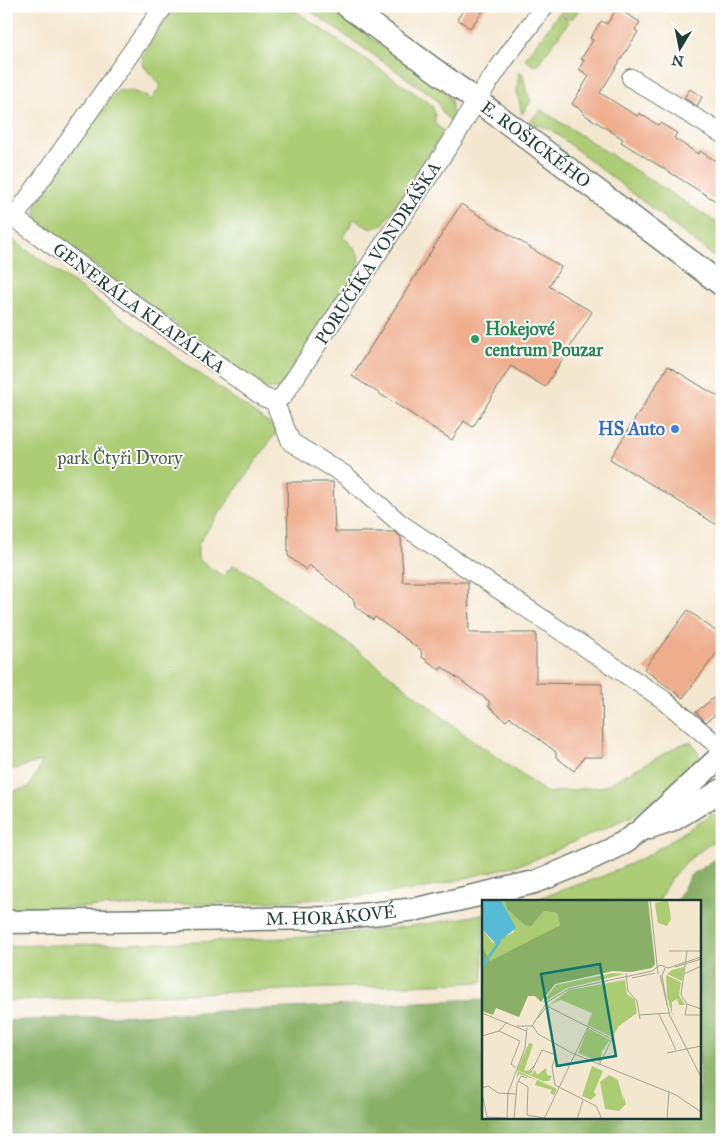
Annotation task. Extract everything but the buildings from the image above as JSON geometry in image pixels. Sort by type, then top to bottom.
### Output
[{"type":"street","points":[[10,215],[164,6]]},
{"type":"street","name":"E. ROŠICKÉHO","points":[[347,6],[476,99],[722,285]]},
{"type":"street","name":"PORUČÍKA VONDRÁŠKA","points":[[274,401],[284,396],[458,132],[476,99],[505,57],[545,6]]},
{"type":"street","points":[[631,78],[722,134]]},
{"type":"street","name":"GENERÁLA KLAPÁLKA","points":[[10,215],[264,397],[274,401]]},
{"type":"street","points":[[274,401],[291,442],[345,475],[401,524],[664,700],[722,749]]},
{"type":"street","name":"M. HORÁKOVÉ","points":[[6,922],[334,918],[417,909],[535,882],[623,843],[640,831],[722,755]]},
{"type":"street","name":"M. HORÁKOVÉ","points":[[640,831],[671,821],[722,790]]},
{"type":"green space","points":[[176,6],[288,6],[432,105],[435,114],[435,124],[444,131],[384,223],[373,228],[354,219],[343,237],[357,252],[359,261],[358,272],[286,383],[277,389],[266,389],[45,229],[38,222],[35,207],[109,99],[118,91],[127,91],[139,93],[151,100],[161,86],[144,67],[142,57]]},
{"type":"green space","points":[[303,6],[327,6],[446,92],[452,106],[451,121],[445,116],[434,97]]},
{"type":"green space","points":[[564,6],[582,6],[572,19],[560,11]]},
{"type":"green space","points":[[559,13],[568,19],[569,22],[537,65],[534,66],[525,59]]},
{"type":"green space","points":[[519,72],[523,74],[526,91],[531,101],[522,114],[517,92]]},
{"type":"green space","points":[[540,110],[722,226],[722,263],[550,129],[529,123]]},
{"type":"green space","name":"park Čtyři Dvory","points":[[6,235],[278,430],[198,544],[198,560],[223,576],[233,565],[247,572],[367,657],[464,734],[547,793],[605,786],[680,745],[692,742],[700,757],[694,767],[632,816],[529,862],[422,889],[357,897],[249,903],[6,909],[6,793],[29,787],[43,761],[6,771]]},
{"type":"green space","points":[[722,808],[722,836],[693,856],[677,871],[660,900],[533,900],[603,876],[645,857]]},
{"type":"green space","points":[[722,855],[722,1140],[6,1140],[6,1021],[482,999],[482,1118],[700,1118],[700,900],[678,900],[690,876]]},
{"type":"green space","points":[[482,914],[482,982],[6,1001],[6,946],[305,937],[365,932]]},
{"type":"place","name":"Hokejové centrum Pouzar","points":[[475,339]]},
{"type":"place","name":"HS Auto","points":[[675,429]]}]
